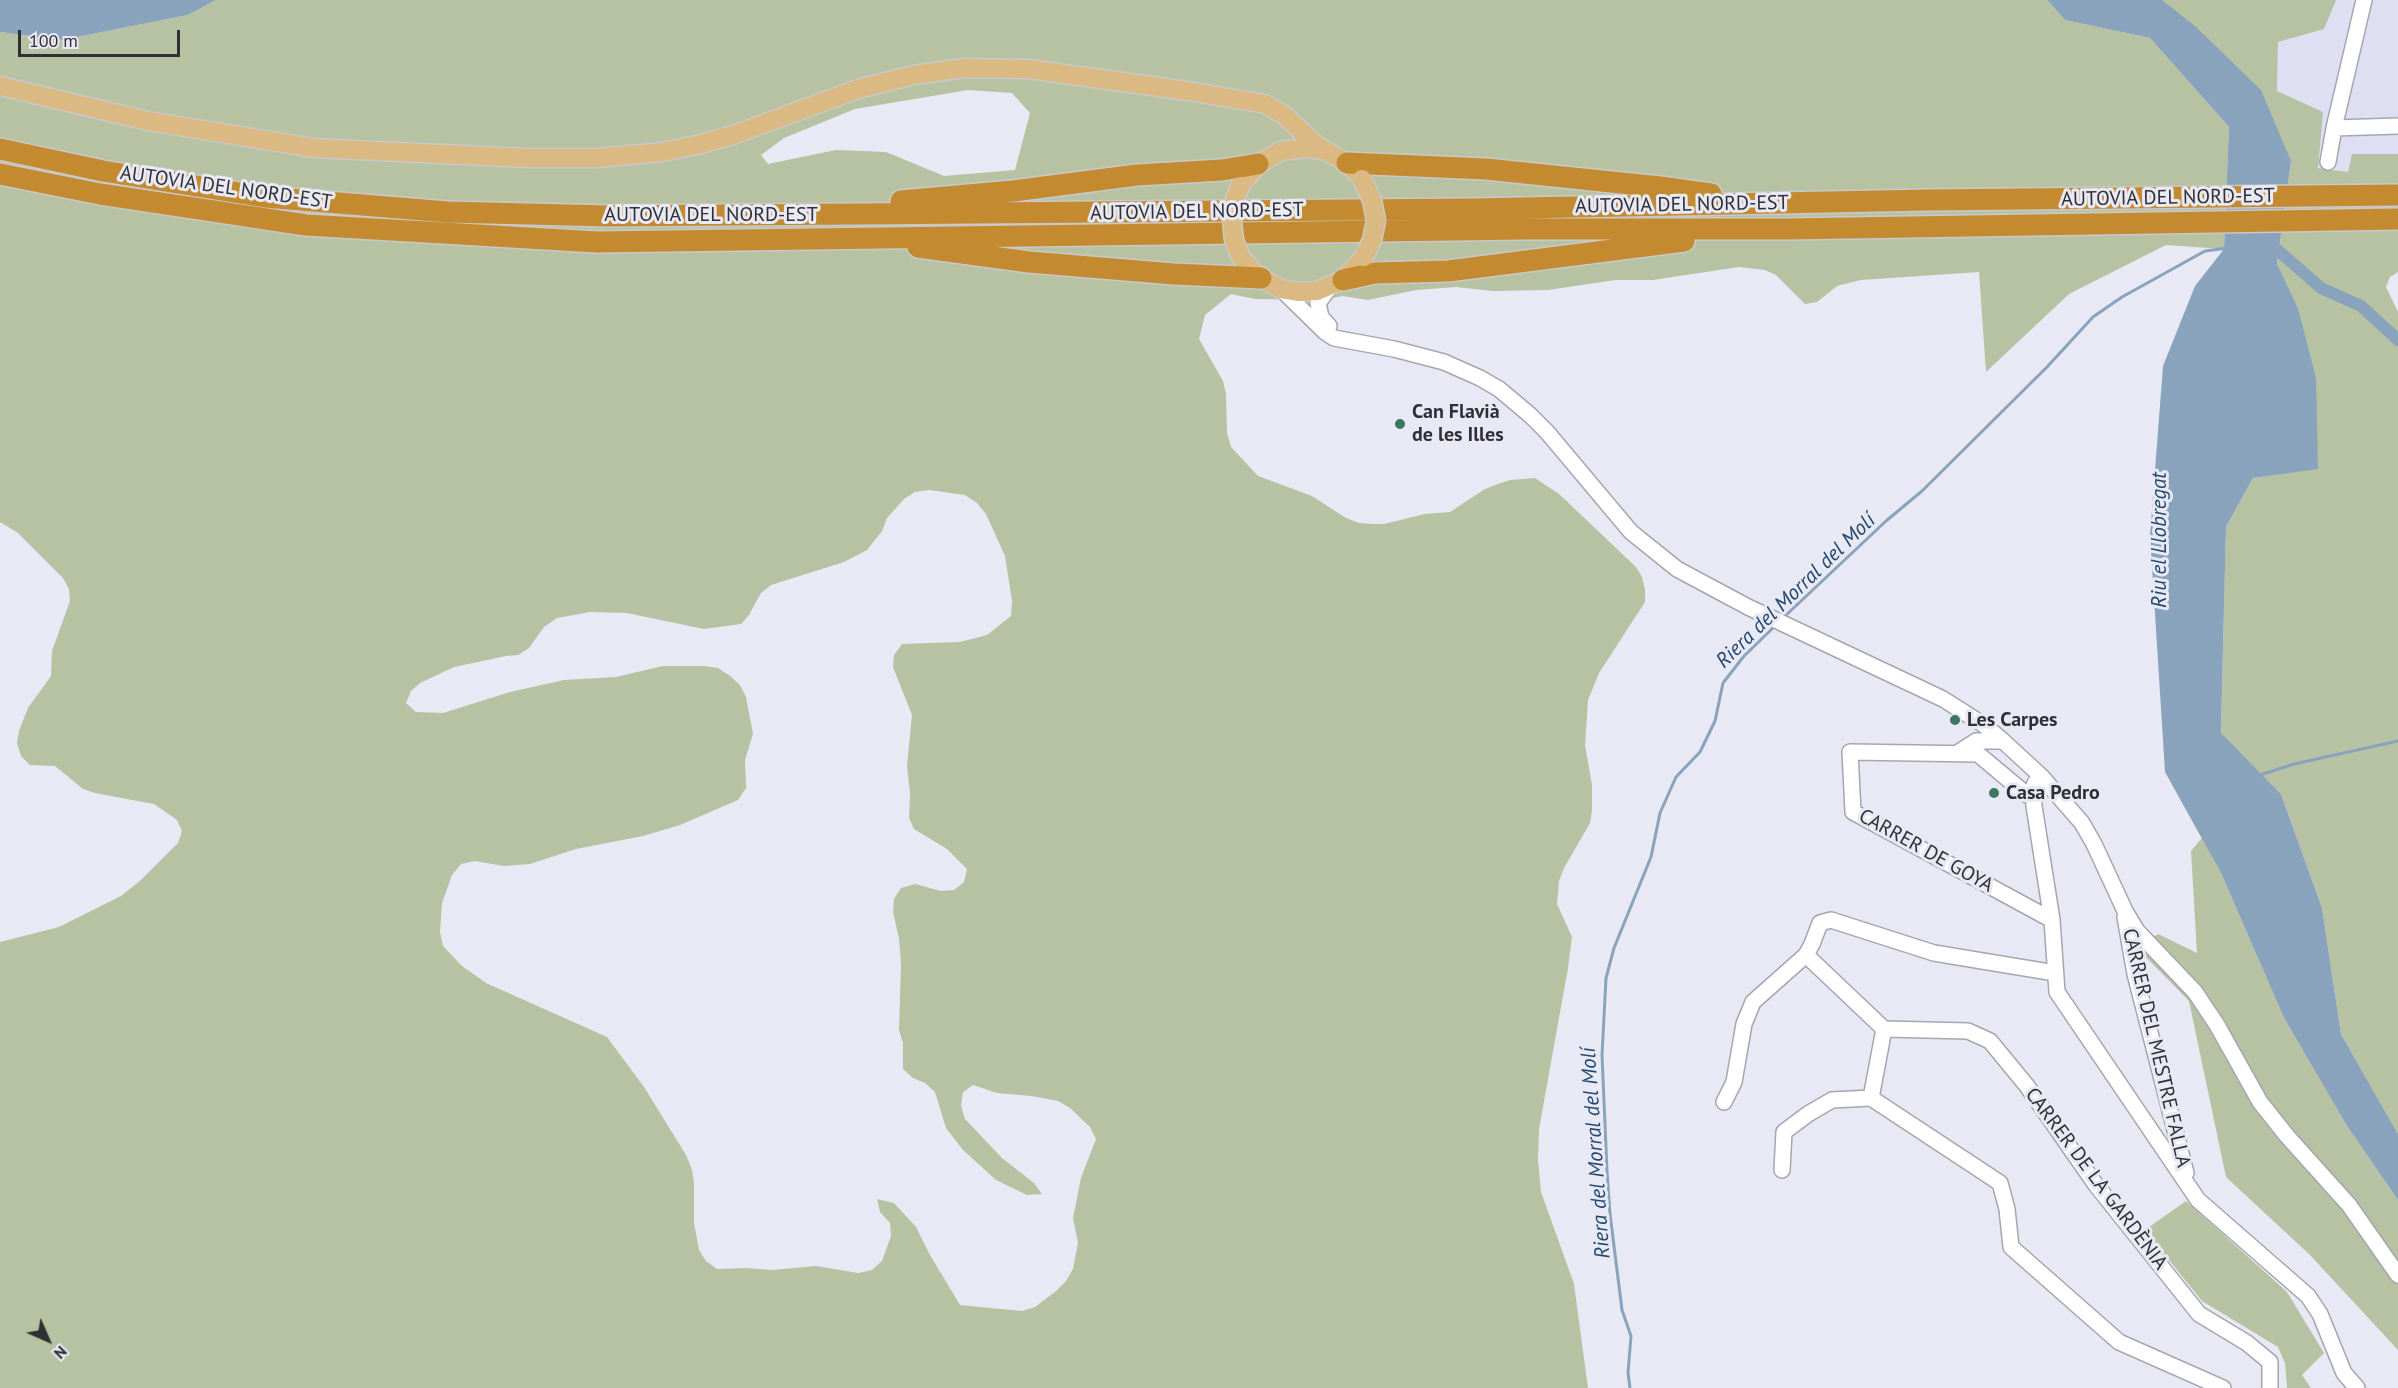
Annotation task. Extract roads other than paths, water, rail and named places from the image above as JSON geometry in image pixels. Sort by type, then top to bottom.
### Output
[{"type":"highway","name":"AUTOVIA DEL NORD-EST","points":[[0,149],[103,171],[265,197],[448,212],[609,216],[2398,195]]},
{"type":"highway","points":[[1347,163],[1486,169],[1660,187],[1777,204]]},
{"type":"highway","points":[[792,214],[877,202],[923,200],[1125,176],[1222,170],[1258,164]]},
{"type":"highway","name":"AUTOVIA DEL NORD-EST","points":[[0,174],[192,210],[318,226],[597,242],[1524,229],[1788,229],[2398,219]]},
{"type":"highway","points":[[1336,284],[1374,273],[1448,271],[1788,229]]},
{"type":"highway","points":[[873,238],[949,253],[1029,262],[1174,274],[1261,278]]},
{"type":"main road","points":[[0,86],[108,113],[314,148],[557,159],[630,156],[701,144],[733,135],[868,86],[914,75],[964,68],[1028,69],[1259,102],[1284,115],[1324,150],[1347,163],[1362,179],[1372,200],[1376,220],[1372,240],[1364,257],[1336,284],[1299,292],[1281,289],[1261,278],[1241,257],[1234,240],[1232,211],[1240,186],[1258,164],[1281,151],[1306,148],[1324,150]]},
{"type":"main road","points":[[1281,151],[1288,130],[1284,115]]},
{"type":"street","points":[[2328,162],[2364,0]]},
{"type":"street","points":[[2334,128],[2398,126]]},
{"type":"street","points":[[1336,284],[1318,303],[1321,317],[1329,327],[1348,340]]},
{"type":"street","points":[[1281,289],[1334,338],[1444,362],[1498,389],[1530,415],[1546,432],[1611,511],[1652,551],[1677,569],[1748,607],[1864,661],[1965,712],[2018,754],[2082,823],[2125,911],[2151,948],[2195,992],[2217,1025],[2260,1102],[2349,1205],[2398,1275]]},
{"type":"street","points":[[1959,752],[1970,740],[1965,712]]},
{"type":"street","name":"CARRER DE GOYA","points":[[1959,752],[1976,741],[2003,741]]},
{"type":"street","name":"CARRER DE GOYA","points":[[2030,800],[1978,754],[1850,752],[1853,812],[2052,921]]},
{"type":"street","points":[[2018,754],[2030,800],[2052,921],[2057,992],[2198,1200],[2308,1296],[2320,1314],[2344,1373],[2357,1388]]},
{"type":"street","points":[[2030,800],[2040,776]]},
{"type":"street","name":"CARRER DEL MESTRE FALLA","points":[[2125,911],[2126,930],[2136,974],[2189,1185]]},
{"type":"street","points":[[1724,1102],[1734,1082],[1744,1024],[1753,1002],[1806,955],[1820,923],[1831,920],[1934,954],[2055,973]]},
{"type":"street","points":[[1806,955],[1884,1029],[1871,1098]]},
{"type":"street","name":"CARRER DE LA GARDÈNIA","points":[[1884,1029],[1968,1031],[1990,1041],[2027,1086],[2096,1185],[2199,1314],[2247,1343],[2270,1362],[2270,1388]]},
{"type":"street","points":[[1782,1170],[1784,1132],[1832,1100],[1871,1098],[2000,1183],[2007,1209],[2011,1247],[2120,1342],[2223,1388]]},
{"type":"water","points":[[0,0],[216,0],[188,15],[62,40],[0,32]]},
{"type":"water","name":"Riu el Llobregat","points":[[2047,0],[2162,0],[2196,27],[2261,90],[2291,161],[2277,264],[2298,308],[2316,378],[2318,469],[2253,478],[2226,527],[2221,733],[2281,794],[2322,908],[2341,1034],[2398,1134],[2398,1200],[2347,1126],[2284,1018],[2221,873],[2165,772],[2150,535],[2163,366],[2195,286],[2224,249],[2229,127],[2150,38],[2065,20]]},
{"type":"waterway","points":[[2266,240],[2321,288],[2361,306],[2398,340]]},
{"type":"waterway","name":"Riera del Morral del Molí","points":[[1784,617],[1886,521],[1922,491],[2047,367],[2093,317],[2122,297],[2205,251],[2228,248]]},
{"type":"waterway","name":"Riera del Morral del Molí","points":[[1630,1388],[1628,1373],[1631,1336],[1622,1310],[1607,1171],[1602,1055],[1606,978],[1614,948],[1651,857],[1660,813],[1676,777],[1700,752],[1715,721],[1723,683],[1744,656],[1775,626]]},
{"type":"waterway","points":[[2260,775],[2294,764],[2398,741]]},
{"type":"place","name":"Can Flavià de les Illes","points":[[1400,424]]},
{"type":"place","name":"Les Carpes","points":[[1955,720]]},
{"type":"place","name":"Casa Pedro","points":[[1994,793]]}]
